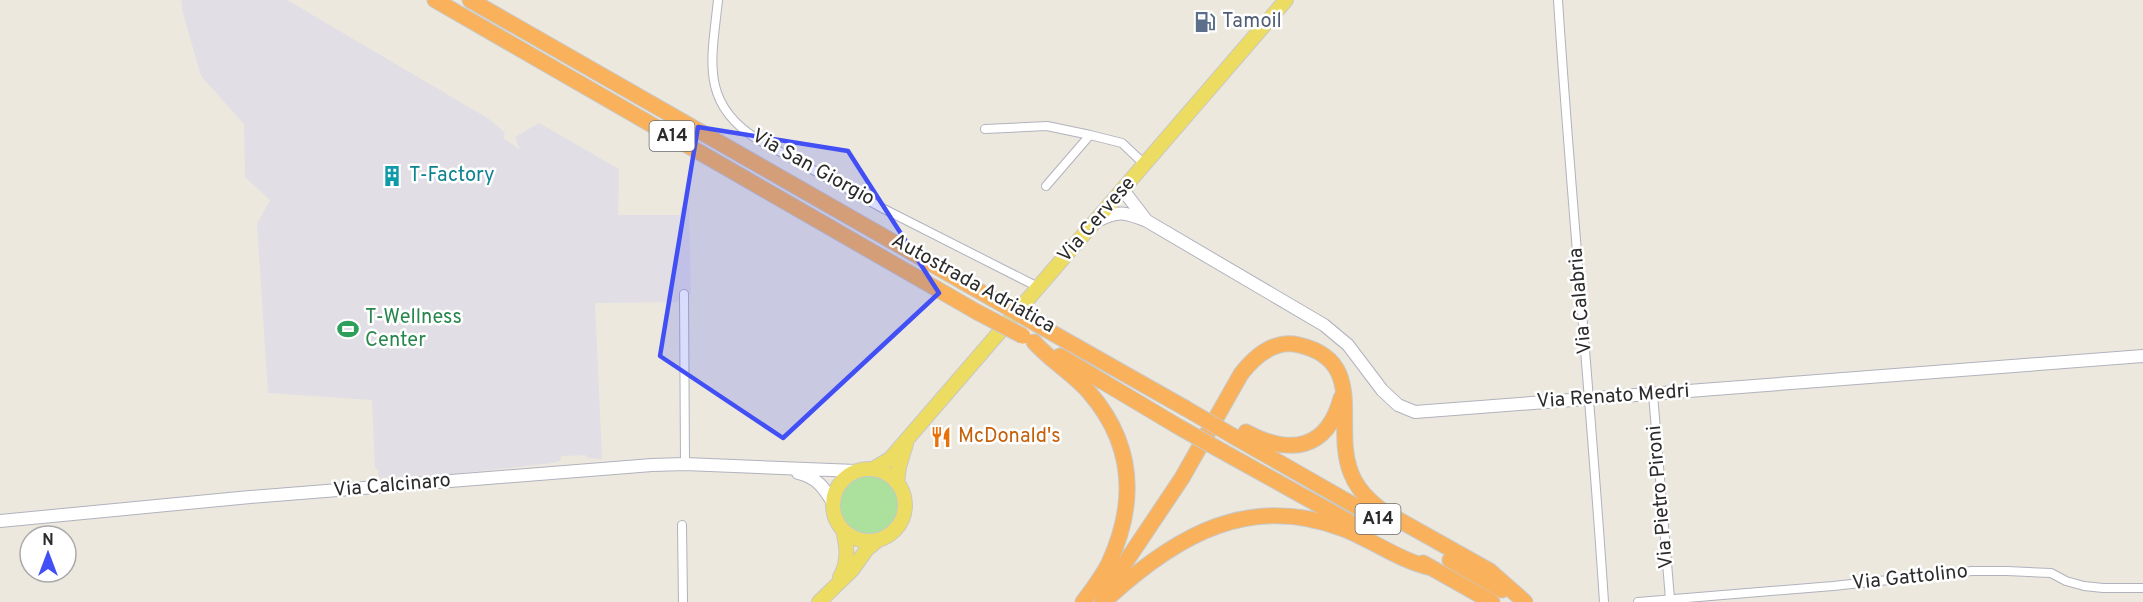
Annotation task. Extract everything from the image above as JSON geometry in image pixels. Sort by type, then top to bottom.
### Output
[{"type":"highway","name":"Autostrada Adriatica","points":[[435,0],[977,312],[1073,363],[1179,427],[1492,602]]},
{"type":"highway","name":"Autostrada Adriatica","points":[[470,0],[993,299],[1188,405],[1524,602]]},
{"type":"highway","points":[[1028,339],[1069,372],[1088,391],[1103,410],[1117,434],[1125,457],[1128,480],[1127,500],[1119,538],[1108,565],[1083,602]]},
{"type":"highway","points":[[1103,602],[1117,575],[1182,478],[1241,374],[1250,362],[1263,352],[1276,345],[1293,344],[1322,352],[1332,361],[1340,376],[1346,415],[1345,451],[1351,473],[1367,499],[1383,511],[1490,571],[1524,602]]},
{"type":"highway","points":[[1234,432],[1274,444],[1293,446],[1305,444],[1321,435],[1337,415],[1343,390]]},
{"type":"highway","points":[[1103,602],[1134,575],[1174,547],[1220,525],[1253,516],[1286,515],[1317,520],[1346,530],[1413,564],[1432,568]]},
{"type":"highway","points":[[1090,602],[1117,575]]},
{"type":"main road","name":"Via Cervese","points":[[873,469],[890,459],[907,440],[1286,0]]},
{"type":"main road","name":"Via Cervese","points":[[897,483],[898,467],[907,440]]},
{"type":"main road","points":[[873,469],[882,471],[897,483],[902,492],[904,512],[895,529],[867,549],[852,570],[827,596],[844,571],[846,562],[843,530],[835,517],[832,503],[840,483],[856,471],[873,469]]},
{"type":"main road","points":[[843,530],[859,540],[878,540]]},
{"type":"street","name":"Via San Giorgio","points":[[718,0],[712,75],[724,107],[742,128],[757,139],[884,208],[1038,287]]},
{"type":"street","name":"Via Calabria","points":[[1558,0],[1604,602]]},
{"type":"street","points":[[985,129],[1047,126],[1090,135],[1122,143],[1140,160],[1143,166]]},
{"type":"street","points":[[1046,186],[1090,135]]},
{"type":"street","name":"Via Renato Medri","points":[[1123,190],[1147,221]]},
{"type":"street","name":"Via Renato Medri","points":[[1096,221],[1112,213],[1120,212],[1147,221],[1324,326],[1348,345],[1398,405],[1415,412],[2143,356]]},
{"type":"street","points":[[684,294],[685,464]]},
{"type":"street","name":"Via Pietro Pironi","points":[[1653,394],[1670,599]]},
{"type":"street","name":"Via Calcinaro","points":[[0,521],[250,497],[631,467],[685,464],[785,470],[856,471]]},
{"type":"street","name":"Via Calcinaro","points":[[785,470],[806,475],[818,481],[826,490],[832,503]]},
{"type":"street","points":[[682,525],[683,602]]},
{"type":"street","name":"Via Gattolino","points":[[1638,602],[1821,587],[1972,571],[2007,570],[2051,573],[2066,581],[2084,586],[2143,588]]},
{"type":"highlighted area","points":[[698,127],[848,151],[939,293],[783,438],[660,356]]},
{"type":"shaded area","points":[[181,0],[287,0],[489,119],[505,133],[503,138],[520,150],[515,137],[539,123],[619,169],[618,215],[680,215],[681,207],[689,207],[691,294],[682,295],[682,302],[595,303],[602,459],[588,458],[585,455],[561,456],[560,461],[553,463],[455,474],[379,478],[378,470],[375,468],[372,400],[268,393],[257,224],[270,200],[245,177],[244,124],[201,76]]},
{"type":"green space","points":[[869,476],[880,478],[893,489],[898,505],[896,516],[885,529],[869,534],[858,532],[845,521],[840,505],[842,494],[853,481]]},
{"type":"place","name":"Tamoil","points":[[1205,22]]},
{"type":"place","name":"T-Factory","points":[[392,176]]},
{"type":"place","name":"T-Wellness Center","points":[[348,329]]},
{"type":"place","name":"McDonald's","points":[[941,437]]}]
